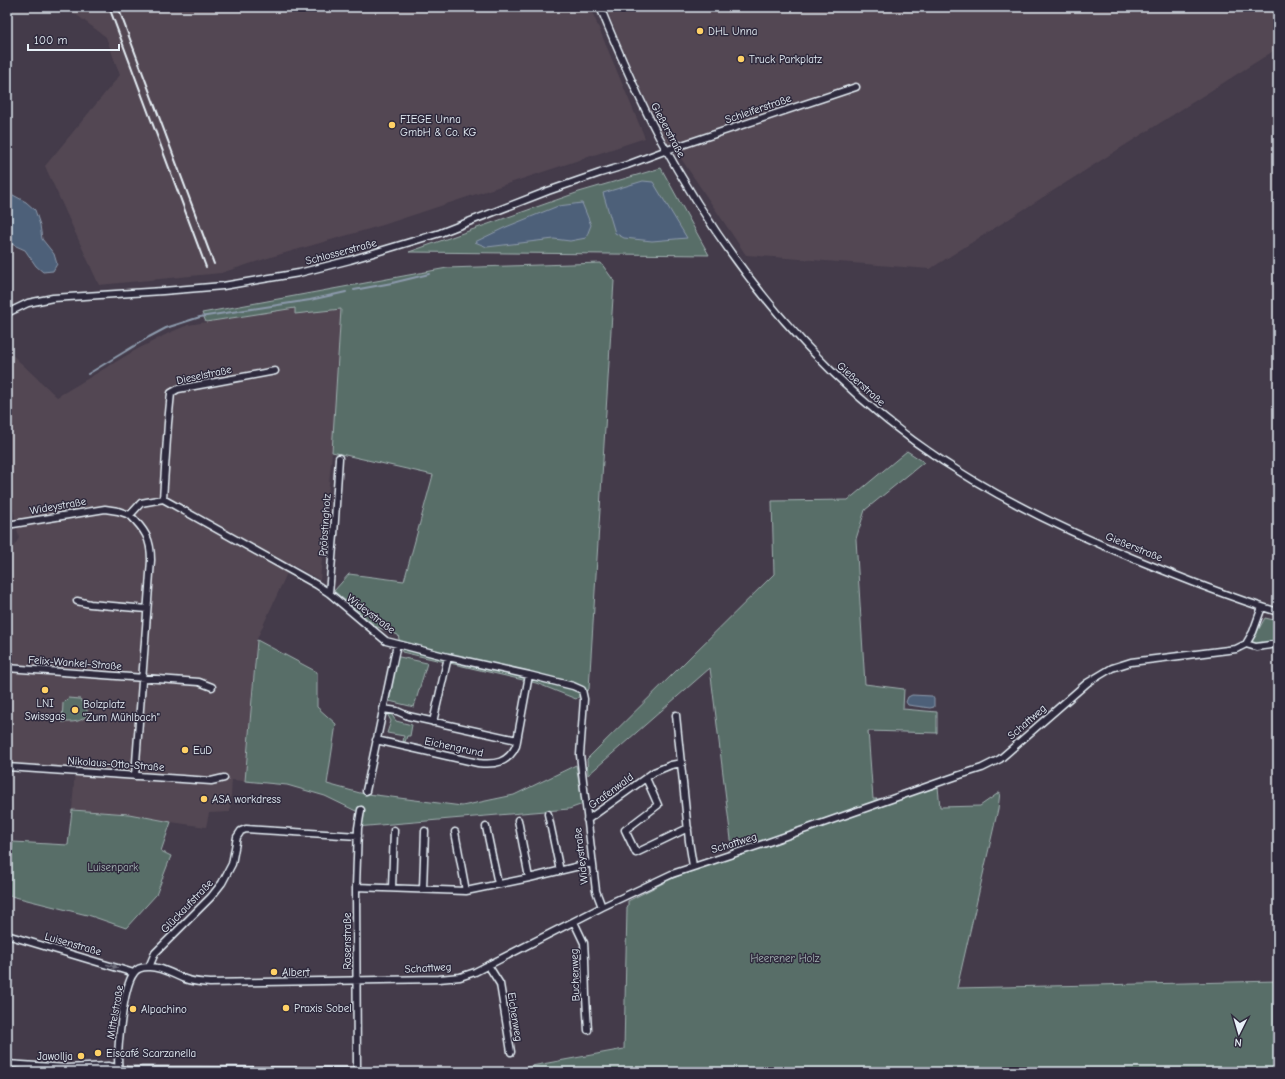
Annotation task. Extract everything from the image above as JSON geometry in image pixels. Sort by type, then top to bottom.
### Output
[{"type":"street","name":"Gießerstraße","points":[[600,7],[639,97],[667,150],[695,198],[724,243],[769,304],[817,357],[844,384],[901,432],[930,453],[972,480],[1020,507],[1064,529],[1171,573],[1262,607]]},
{"type":"street","name":"Schleiferstraße","points":[[667,150],[856,87]]},
{"type":"street","name":"Schlosserstraße","points":[[7,313],[28,303],[53,298],[223,286],[319,268],[427,237],[548,191],[667,150]]},
{"type":"street","name":"Dieselstraße","points":[[163,499],[171,393],[178,389],[275,371]]},
{"type":"street","name":"Pröbstingholz","points":[[329,593],[339,458]]},
{"type":"street","points":[[135,776],[151,549],[146,534],[141,526],[130,515],[141,503],[163,499]]},
{"type":"street","name":"Wideystraße","points":[[163,499],[317,585],[329,593],[386,641],[448,657],[529,675],[573,686],[582,690],[584,699],[580,755],[596,891],[602,907]]},
{"type":"street","name":"Wideystraße","points":[[7,525],[105,509],[130,515]]},
{"type":"street","points":[[77,601],[90,604],[147,609]]},
{"type":"street","points":[[1278,612],[1262,607],[1253,632],[1246,644],[1256,647],[1278,644]]},
{"type":"street","points":[[366,791],[397,644]]},
{"type":"street","name":"Schattweg","points":[[149,966],[186,980],[198,982],[439,979],[452,978],[475,972],[602,907],[672,874],[982,768],[1000,759],[1087,683],[1112,668],[1131,662],[1236,649],[1246,644]]},
{"type":"street","name":"Eichengrund","points":[[434,722],[448,657]]},
{"type":"street","name":"Felix-Wankel-Straße","points":[[7,668],[199,682],[212,687]]},
{"type":"street","name":"Eichengrund","points":[[376,740],[486,764],[502,762],[513,753],[517,740],[529,675]]},
{"type":"street","name":"Eichengrund","points":[[383,709],[397,711],[408,716],[517,740]]},
{"type":"street","points":[[676,715],[693,866]]},
{"type":"street","name":"Grafenwald","points":[[587,820],[662,768],[682,763]]},
{"type":"street","name":"Nikolaus-Otto-Straße","points":[[7,767],[211,781],[224,778]]},
{"type":"street","name":"Grafenwald","points":[[646,778],[658,805],[624,830],[636,853],[688,828]]},
{"type":"street","name":"Rosenstraße","points":[[357,1071],[356,887],[358,836],[361,810]]},
{"type":"street","points":[[548,814],[560,871]]},
{"type":"street","points":[[518,820],[529,878]]},
{"type":"street","points":[[486,827],[498,884]]},
{"type":"street","name":"Glückaufstraße","points":[[149,966],[155,953],[211,897],[222,883],[232,864],[237,837],[241,830],[246,829],[358,836]]},
{"type":"street","points":[[392,888],[394,830]]},
{"type":"street","points":[[423,889],[425,831]]},
{"type":"street","points":[[455,832],[466,891]]},
{"type":"street","points":[[356,887],[466,891],[592,863]]},
{"type":"street","name":"Buchenweg","points":[[574,922],[584,943],[586,959],[588,1030]]},
{"type":"street","name":"Luisenstraße","points":[[7,935],[134,972]]},
{"type":"street","name":"Eichenweg","points":[[488,965],[500,984],[511,1052]]},
{"type":"street","name":"Mittelstraße","points":[[119,1070],[121,1019],[128,986],[134,972],[142,967],[149,966]]},
{"type":"street","points":[[7,1064],[67,1068],[108,1066],[119,1070],[357,1071]]},
{"type":"shaded area","points":[[66,7],[590,7],[645,138],[383,225],[221,273],[99,285],[45,166],[120,75],[106,37]]},
{"type":"shaded area","points":[[606,7],[1278,7],[1278,48],[930,269],[746,255],[680,157],[664,139],[623,50]]},
{"type":"shaded area","points":[[295,308],[296,314],[341,309],[332,452],[320,580],[291,564],[256,641],[245,781],[232,780],[230,812],[209,813],[206,827],[129,814],[72,810],[75,769],[7,764],[7,557],[19,538],[7,483],[7,350],[57,397],[134,351],[188,325]]},
{"type":"green space","points":[[661,168],[709,255],[409,252],[579,192]]},
{"type":"green space","points":[[601,263],[614,281],[589,689],[576,699],[536,683],[402,652],[398,635],[377,627],[334,591],[349,574],[404,581],[433,475],[332,452],[341,309],[295,314],[295,308],[206,322],[202,313],[447,268]]},
{"type":"green space","name":"Heerener Holz","points":[[907,451],[924,462],[865,510],[856,539],[865,684],[904,689],[903,709],[937,712],[937,733],[868,731],[873,799],[900,799],[938,787],[940,807],[980,806],[1000,792],[998,809],[957,988],[1278,981],[1278,1072],[499,1072],[624,1049],[628,901],[694,869],[733,856],[710,668],[588,775],[587,759],[774,574],[772,501],[848,500]]},
{"type":"green space","points":[[1265,618],[1278,621],[1278,641],[1256,644],[1252,641]]},
{"type":"green space","points":[[257,640],[317,672],[317,707],[336,724],[327,784],[360,793],[462,806],[514,795],[576,765],[583,804],[569,809],[356,827],[358,812],[325,796],[287,785],[245,781]]},
{"type":"green space","points":[[395,656],[427,663],[414,707],[385,700]]},
{"type":"green space","name":"Bolzplatz \"Zum Mühlbach\"","points":[[68,698],[80,699],[86,707],[88,714],[83,719],[62,722],[63,703]]},
{"type":"green space","points":[[385,710],[389,711],[396,721],[412,725],[410,736],[407,736],[405,742],[403,742],[404,736],[387,733],[391,721]]},
{"type":"green space","name":"Luisenpark","points":[[72,810],[129,814],[171,822],[161,851],[171,856],[156,895],[126,928],[91,916],[7,895],[7,849],[12,850],[13,842],[68,845]]},
{"type":"water","points":[[643,181],[653,182],[687,238],[652,241],[624,238],[615,233],[603,193]]},
{"type":"water","points":[[7,195],[13,195],[26,202],[35,210],[40,225],[42,239],[54,254],[57,264],[53,271],[43,272],[36,266],[25,250],[7,242]]},
{"type":"water","points":[[582,203],[591,225],[586,238],[570,241],[554,239],[487,247],[475,242],[506,227],[558,206]]},
{"type":"water","points":[[912,695],[932,696],[934,699],[934,707],[930,708],[908,705],[906,702],[908,697]]},
{"type":"waterway","points":[[354,290],[429,274]]},
{"type":"waterway","points":[[88,374],[166,328],[200,317],[310,300],[346,292]]},
{"type":"railway","points":[[109,7],[206,267]]},
{"type":"railway","points":[[118,7],[214,264]]},
{"type":"place","name":"DHL Unna","points":[[700,31]]},
{"type":"place","name":"Truck Parkplatz","points":[[741,59]]},
{"type":"place","name":"FIEGE Unna GmbH & Co. KG","points":[[392,125]]},
{"type":"place","name":"LNI Swissgas","points":[[45,690]]},
{"type":"place","name":"Bolzplatz \"Zum Mühlbach\"","points":[[75,710]]},
{"type":"place","name":"EuD","points":[[185,750]]},
{"type":"place","name":"ASA workdress","points":[[204,799]]},
{"type":"place","name":"Albert","points":[[274,972]]},
{"type":"place","name":"Praxis Sobel","points":[[286,1008]]},
{"type":"place","name":"Alpachino","points":[[133,1009]]},
{"type":"place","name":"Eiscafé Scarzanella","points":[[98,1053]]},
{"type":"place","name":"Jawollja","points":[[81,1056]]}]
